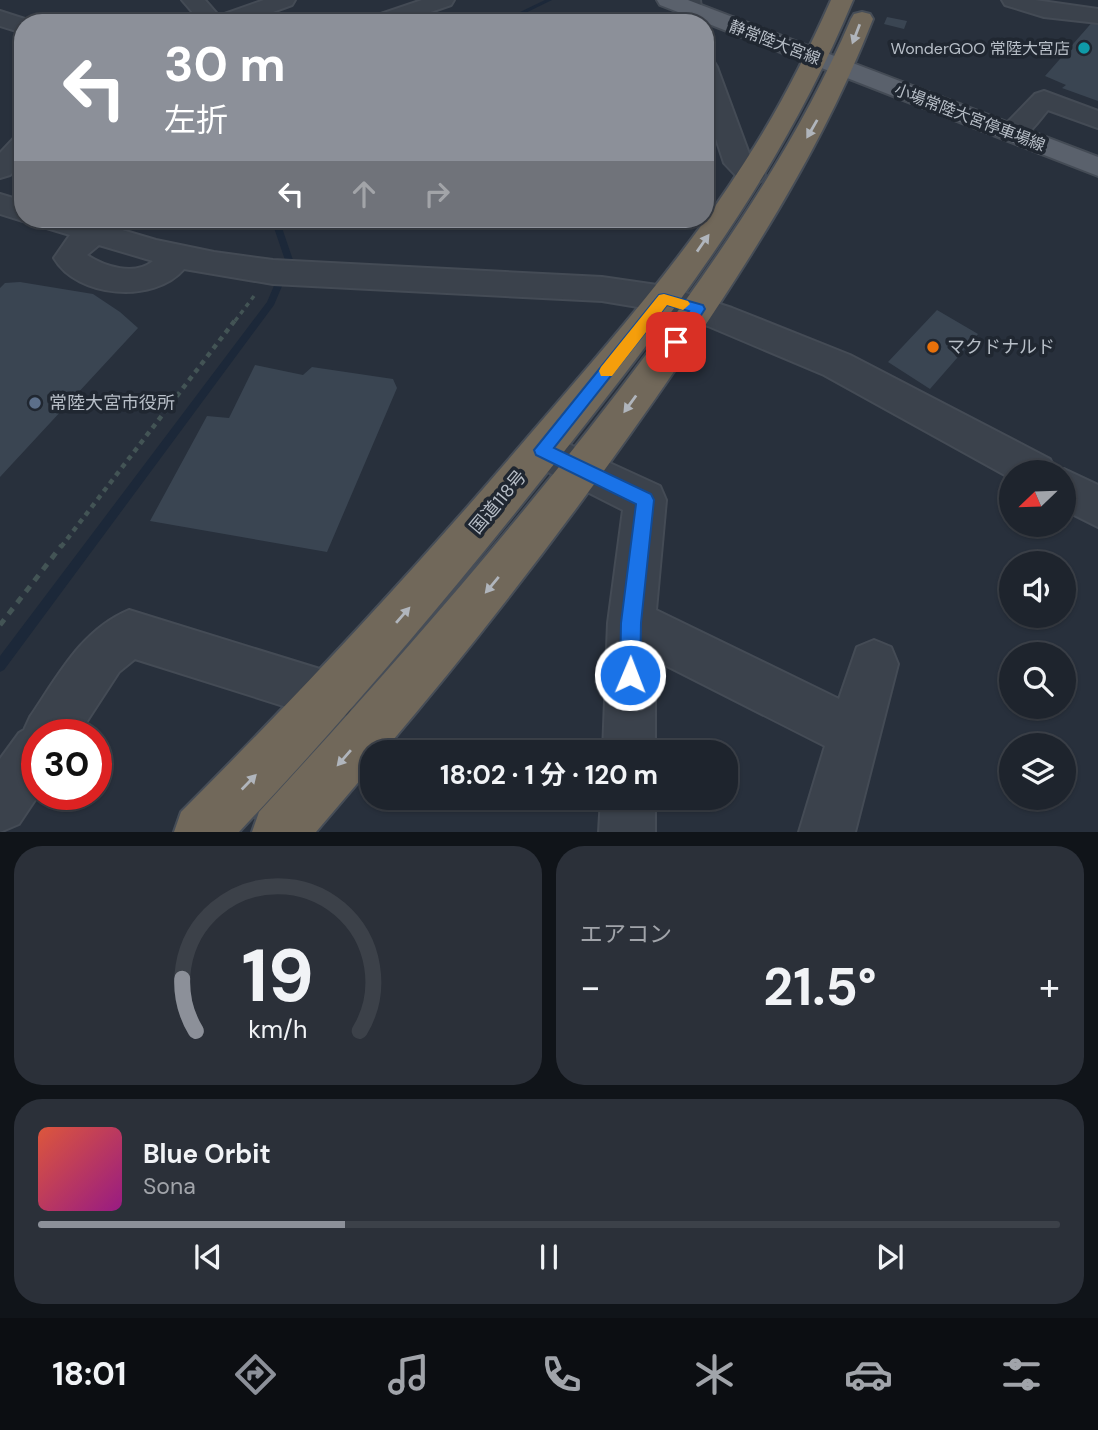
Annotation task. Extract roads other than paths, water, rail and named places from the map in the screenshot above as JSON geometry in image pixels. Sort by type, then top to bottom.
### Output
[{"type":"highway","name":"国道118号","points":[[201,831],[562,460],[681,304],[776,190],[816,122],[842,0]]},
{"type":"highway","name":"国道118号","points":[[681,304],[751,175],[830,63],[868,0]]},
{"type":"highway","name":"国道118号","points":[[279,831],[403,692],[521,549],[562,460]]},
{"type":"main road","name":"静常陸大宮線","points":[[714,19],[830,63]]},
{"type":"main road","name":"小場常陸大宮停車場線","points":[[830,63],[1098,167]]},
{"type":"street","points":[[233,14],[284,0]]},
{"type":"street","points":[[403,14],[443,0]]},
{"type":"street","points":[[1013,0],[1044,10],[1098,16]]},
{"type":"street","points":[[714,92],[738,163],[751,175]]},
{"type":"street","points":[[1013,134],[1044,99],[1098,120]]},
{"type":"street","points":[[0,169],[14,154]]},
{"type":"street","points":[[81,228],[94,232],[75,248],[70,258],[77,267],[126,281],[144,280],[159,274],[177,256],[273,272],[602,289],[681,304],[837,365],[1014,460]]},
{"type":"street","points":[[562,460],[645,500],[631,623],[629,740]]},
{"type":"street","points":[[1076,495],[1098,507]]},
{"type":"street","points":[[631,623],[855,734]]},
{"type":"street","points":[[59,719],[102,655],[129,634],[331,696]]},
{"type":"street","points":[[827,831],[874,664]]},
{"type":"street","points":[[0,805],[21,774]]},
{"type":"street","points":[[627,831],[628,810]]},
{"type":"waterway","points":[[519,14],[549,0]]},
{"type":"waterway","points":[[0,666],[271,303],[289,260],[278,228]]},
{"type":"place","name":"WonderGOO 常陸大宮店","points":[[1084,48]]},
{"type":"place","name":"マクドナルド","points":[[933,347]]},
{"type":"place","name":"常陸大宮市役所","points":[[35,403]]}]
